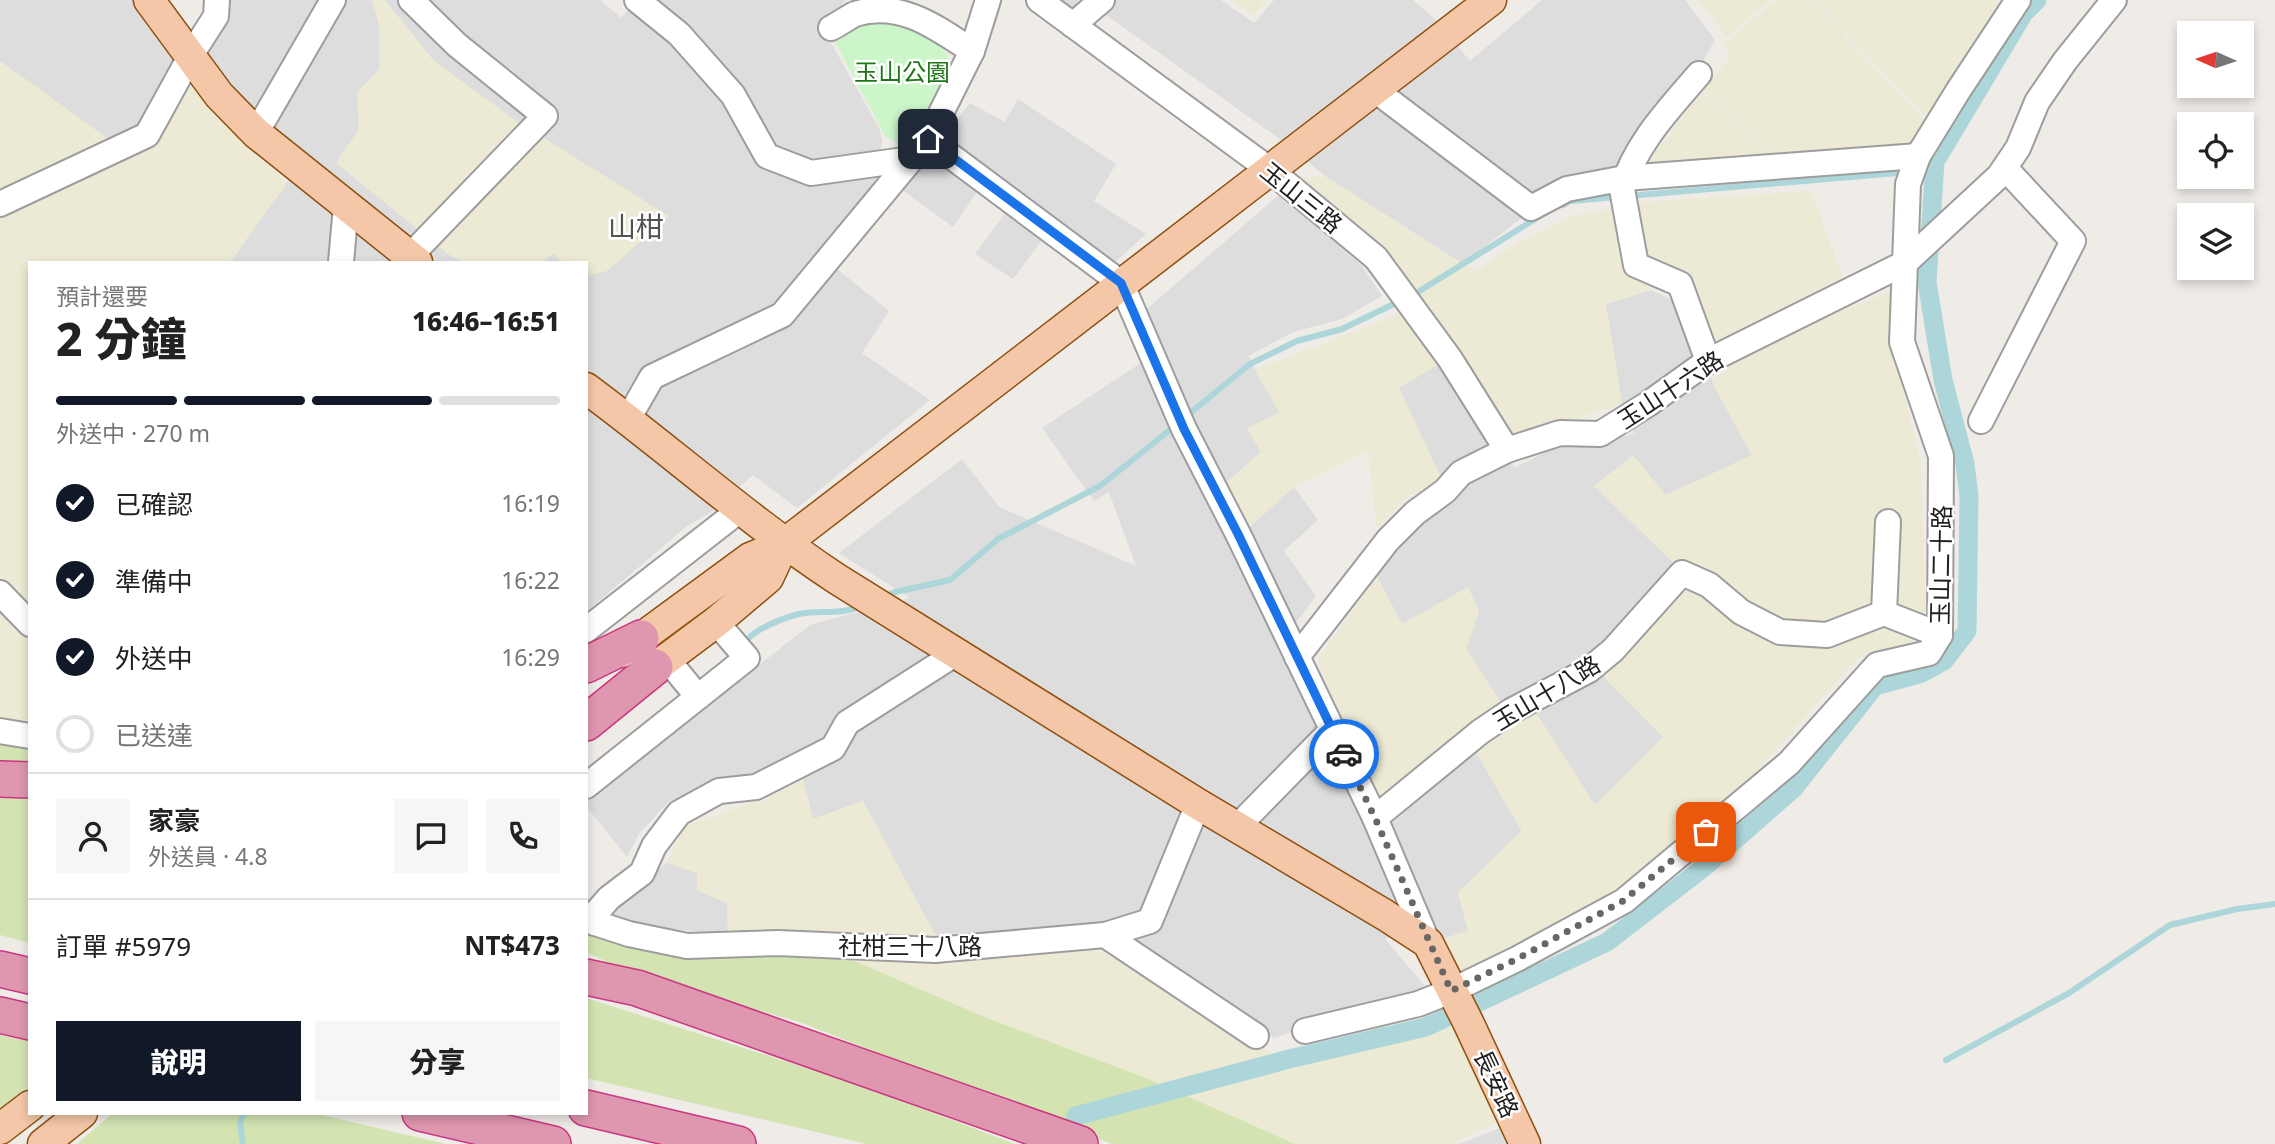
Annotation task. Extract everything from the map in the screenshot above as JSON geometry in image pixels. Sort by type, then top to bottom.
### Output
[{"type":"highway","points":[[588,665],[654,654]]},
{"type":"highway","points":[[588,719],[654,654]]},
{"type":"highway","points":[[588,963],[637,988]]},
{"type":"highway","points":[[588,976],[637,988],[1080,1144]]},
{"type":"highway","points":[[588,1108],[738,1144]]},
{"type":"highway","points":[[429,1115],[553,1144]]},
{"type":"main road","points":[[149,0],[219,95],[257,133],[414,259]]},
{"type":"main road","points":[[688,603],[750,558],[784,544],[1491,0]]},
{"type":"main road","points":[[588,389],[628,419],[732,506],[837,579],[1198,804],[1429,943]]},
{"type":"main road","points":[[654,654],[688,603],[738,543],[741,527],[732,506]]},
{"type":"main road","points":[[716,622],[768,578],[784,544]]},
{"type":"main road","points":[[588,677],[654,654],[716,622],[781,583],[805,574],[837,579]]},
{"type":"main road","name":"長安路","points":[[1429,943],[1525,1144]]},
{"type":"main road","points":[[17,1144],[0,1131],[28,1108]]},
{"type":"main road","points":[[43,1144],[79,1115]]},
{"type":"street","points":[[0,204],[147,135],[216,16],[217,0]]},
{"type":"street","points":[[257,133],[333,0]]},
{"type":"street","points":[[411,0],[457,45],[545,116],[414,259]]},
{"type":"street","points":[[637,0],[679,34],[733,95],[767,156],[811,173],[911,159]]},
{"type":"street","points":[[628,419],[652,377],[782,315],[928,139],[972,51],[988,0]]},
{"type":"street","name":"玉山三路","points":[[1039,0],[1270,170],[1376,258],[1450,359],[1507,450]]},
{"type":"street","points":[[1073,25],[1102,0]]},
{"type":"street","name":"玉山二十路","points":[[1305,1031],[1418,1004],[1451,991],[1517,959],[1623,901],[1789,763],[1877,665],[1929,653],[1940,635],[1941,456],[1902,342],[1908,184],[1915,164],[1958,91],[2018,0]]},
{"type":"street","name":"玉山十六路","points":[[1297,657],[1388,540],[1415,513],[1445,491],[1461,472],[1507,450],[1560,433],[1600,434],[1632,415],[1708,361],[1905,262],[1999,176],[2018,148],[2037,102],[2065,61],[2114,0]]},
{"type":"street","points":[[831,28],[856,14],[885,8],[907,12],[925,20],[972,51]]},
{"type":"street","points":[[1699,74],[1652,130],[1625,190],[1636,265],[1680,285],[1708,361]]},
{"type":"street","points":[[1375,90],[1531,208],[1567,189],[1625,190],[1915,164]]},
{"type":"street","points":[[928,139],[1121,283],[1180,421],[1375,818],[1429,943]]},
{"type":"street","points":[[1981,421],[2073,241],[2005,168]]},
{"type":"street","points":[[341,261],[346,206]]},
{"type":"street","points":[[588,628],[732,506]]},
{"type":"street","points":[[1888,522],[1884,613],[1940,635]]},
{"type":"street","name":"玉山十八路","points":[[1375,818],[1480,732],[1511,711],[1589,670],[1613,650],[1682,573],[1709,585],[1741,612],[1780,632],[1827,635],[1884,613]]},
{"type":"street","points":[[0,593],[28,622]]},
{"type":"street","points":[[588,784],[747,658],[716,622]]},
{"type":"street","points":[[654,654],[698,697]]},
{"type":"street","points":[[590,920],[609,898],[642,873],[654,846],[679,813],[719,791],[756,787],[833,748],[847,723],[955,654]]},
{"type":"street","points":[[1237,827],[1332,730]]},
{"type":"street","points":[[0,731],[28,736]]},
{"type":"street","name":"社柑三十八路","points":[[590,920],[629,934],[687,946],[778,943],[934,950],[1105,935],[1150,921],[1198,804]]},
{"type":"street","points":[[1105,935],[1256,1036]]},
{"type":"shaded area","points":[[0,0],[132,0],[180,58],[150,115],[112,142],[0,61]]},
{"type":"shaded area","points":[[230,0],[600,0],[621,18],[638,0],[846,0],[821,25],[879,128],[882,140],[876,183],[820,255],[889,311],[862,353],[930,400],[797,508],[753,475],[711,512],[687,526],[588,610],[588,261],[231,261],[302,161],[242,102],[208,55]]},
{"type":"shaded area","points":[[372,0],[385,0],[434,61],[515,120],[669,216],[607,271],[588,276],[588,261],[561,261],[553,253],[544,261],[462,261],[448,254],[336,163],[359,129],[357,93],[379,69],[379,26]]},
{"type":"shaded area","points":[[1041,0],[1221,0],[1254,23],[1274,0],[1413,0],[1436,20],[1470,61],[1542,0],[1685,0],[1715,40],[1698,69],[1623,166],[1554,192],[1463,264],[1325,176],[1284,142],[1102,12],[1073,22]]},
{"type":"shaded area","points":[[1232,0],[1266,0],[1254,16]]},
{"type":"shaded area","points":[[1697,0],[1771,0],[1727,37]]},
{"type":"shaded area","points":[[1776,0],[1812,0],[1924,120],[1914,140],[1898,153],[1778,164],[1703,89],[1731,56],[1722,45]]},
{"type":"shaded area","points":[[1815,0],[1994,0],[1999,5],[1926,118]]},
{"type":"shaded area","points":[[0,61],[135,158],[152,141],[194,82],[232,130],[287,183],[231,261],[28,261],[28,728],[0,724]]},
{"type":"shaded area","points":[[1702,91],[1776,165],[1638,176]]},
{"type":"shaded area","points":[[1018,99],[1116,164],[1094,201],[1146,234],[1111,266],[1054,224],[1013,279],[975,254],[1018,196],[988,176],[953,227],[901,189],[970,103],[1005,122]]},
{"type":"shaded area","points":[[1325,176],[1462,264],[1478,270],[1517,243],[1569,217],[1612,208],[1633,269],[1651,290],[1606,304],[1622,404],[1513,438],[1461,351],[1399,388],[1443,482],[1407,497],[1377,529],[1368,451],[1294,487],[1244,532],[1222,486],[1261,452],[1247,428],[1279,412],[1254,369],[1424,304],[1299,179]]},
{"type":"shaded area","points":[[1811,191],[1854,308],[1893,289],[1889,334],[1921,461],[1926,623],[1909,646],[1859,657],[1754,774],[1620,893],[1461,976],[1440,939],[1468,931],[1458,893],[1522,830],[1459,729],[1380,807],[1317,660],[1377,577],[1402,624],[1468,587],[1479,611],[1466,649],[1502,706],[1526,697],[1595,805],[1663,737],[1605,679],[1650,623],[1692,585],[1675,564],[1594,486],[1633,455],[1666,495],[1752,455],[1711,381],[1727,370],[1707,338],[1644,259],[1636,210],[1639,202]]},
{"type":"shaded area","points":[[1280,194],[1362,266],[1382,296],[1342,319],[1293,332],[1248,356],[1280,412],[1247,429],[1262,452],[1222,486],[1244,532],[1294,487],[1318,520],[1284,551],[1316,596],[1281,643],[1371,841],[1475,751],[1522,831],[1458,893],[1469,932],[1440,939],[1429,916],[1385,939],[1424,985],[1413,1002],[1274,1038],[1207,995],[1131,936],[1081,924],[935,935],[863,801],[813,819],[803,780],[790,755],[751,774],[714,781],[668,802],[639,834],[627,857],[588,808],[588,799],[810,625],[910,598],[839,553],[962,459],[999,507],[1136,566],[1109,492],[1094,501],[1042,428],[1159,351],[1142,313]]},
{"type":"shaded area","points":[[1651,290],[1670,299],[1752,456],[1666,495],[1594,486],[1675,564],[1587,659],[1663,737],[1595,806],[1526,697],[1503,706],[1466,649],[1479,611],[1468,588],[1402,624],[1377,577],[1380,562],[1424,520],[1456,501],[1443,482],[1398,388],[1441,362],[1515,468],[1569,439],[1599,444],[1634,433],[1622,404],[1606,304]]},
{"type":"shaded area","points":[[803,780],[813,819],[863,801],[935,935],[943,965],[1065,943],[1108,955],[1200,1007],[1292,1067],[1453,1027],[1497,1122],[1451,1144],[1295,1144],[1146,1078],[987,1018],[845,957],[782,956],[728,934],[727,903],[697,890],[697,873],[667,863],[685,826],[764,798]]},
{"type":"shaded area","points":[[667,863],[697,873],[697,890],[727,903],[728,934],[640,926],[610,915],[646,879]]},
{"type":"shaded area","points":[[1503,1127],[1511,1144],[1459,1144]]},
{"type":"green space","name":"玉山公園","points":[[866,20],[898,20],[937,40],[949,59],[947,85],[921,137],[902,145],[885,136],[833,38]]},
{"type":"green space","points":[[0,740],[28,744],[28,764],[0,762]]},
{"type":"green space","points":[[0,794],[28,796],[28,942],[0,935]]},
{"type":"green space","points":[[588,929],[663,948],[845,957],[987,1018],[1146,1078],[1295,1144],[1112,1144],[797,1021],[647,981],[588,953]]},
{"type":"green space","points":[[588,999],[857,1084],[1015,1144],[867,1144],[588,1078]]},
{"type":"green space","points":[[0,1035],[28,1042],[28,1090],[0,1110]]},
{"type":"green space","points":[[111,1115],[322,1115],[446,1144],[77,1144]]},
{"type":"waterway","points":[[1076,1116],[1289,1059],[1426,1027],[1607,942],[1703,868],[1794,788],[1875,686],[1922,673],[1944,661],[1967,631],[1969,496],[1965,464],[1943,380],[1927,282],[1935,162],[2024,13],[2037,0]]},
{"type":"waterway","points":[[1628,196],[1906,171]]},
{"type":"waterway","points":[[1563,205],[1570,201],[1617,197]]},
{"type":"waterway","points":[[1410,297],[1540,216]]},
{"type":"waterway","points":[[1184,418],[1250,364],[1297,341],[1342,329],[1400,301]]},
{"type":"waterway","points":[[882,597],[950,580],[998,539],[1100,486],[1176,425]]},
{"type":"waterway","points":[[750,637],[768,625],[793,616],[862,606]]},
{"type":"waterway","points":[[1946,1060],[2069,993],[2170,925],[2237,909],[2275,904]]},
{"type":"waterway","points":[[243,1115],[240,1123],[243,1144]]},
{"type":"way so far","points":[[1344,754],[1451,991],[1517,959],[1623,901],[1706,832]]},
{"type":"district","name":"山柑","points":[[636,226]]},
{"type":"route","points":[[928,139],[1121,283],[1184,429],[1344,754]]}]
